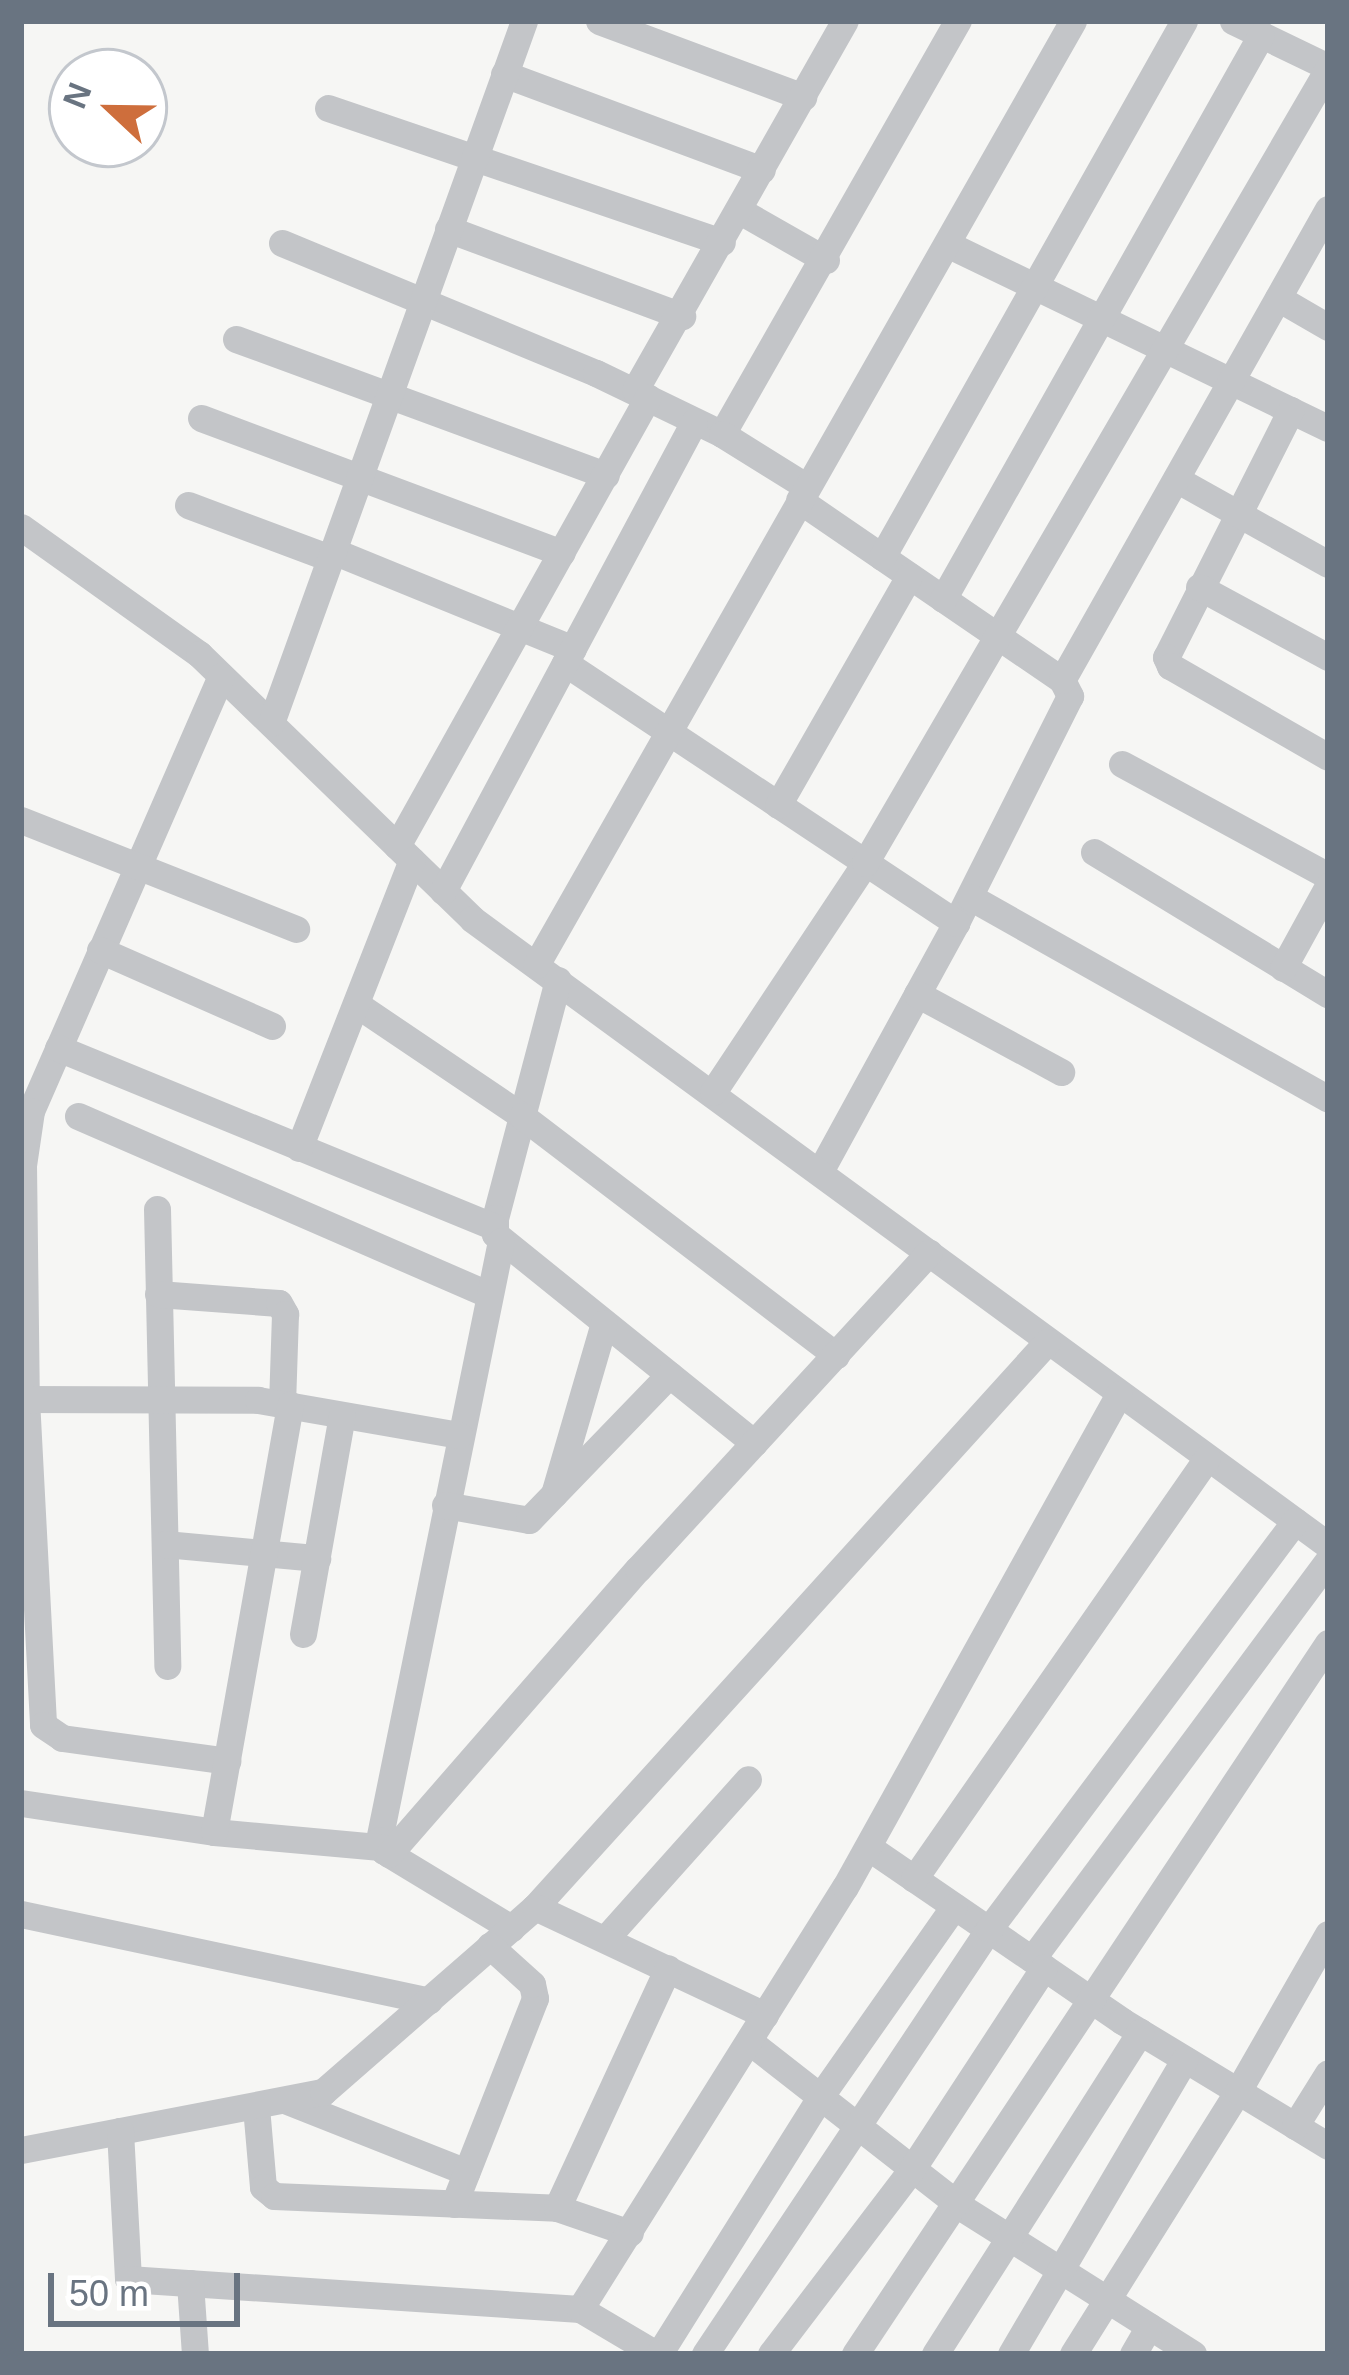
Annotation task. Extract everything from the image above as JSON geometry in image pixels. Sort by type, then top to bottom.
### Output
[{"type":"street","points":[[271,723],[524,21]]},
{"type":"street","points":[[598,21],[803,97]]},
{"type":"street","points":[[299,1148],[356,1004],[405,853],[606,475],[641,393],[845,21]]},
{"type":"street","points":[[722,434],[826,260],[958,21]]},
{"type":"street","points":[[385,1850],[547,972],[666,730],[1073,21]]},
{"type":"street","points":[[882,557],[1184,21]]},
{"type":"street","points":[[713,1092],[866,863],[1328,68],[1233,21]]},
{"type":"street","points":[[943,599],[1261,34]]},
{"type":"street","points":[[504,74],[762,170]]},
{"type":"street","points":[[328,108],[722,242]]},
{"type":"street","points":[[820,1171],[1068,706],[1062,680],[1328,209]]},
{"type":"street","points":[[740,211],[826,260]]},
{"type":"street","points":[[448,229],[682,316]]},
{"type":"street","points":[[282,243],[641,393],[722,434],[882,557],[1062,680]]},
{"type":"street","points":[[947,244],[1328,428]]},
{"type":"street","points":[[1278,298],[1328,327]]},
{"type":"street","points":[[236,339],[606,475]]},
{"type":"street","points":[[1291,410],[1167,651],[1167,663],[1328,757]]},
{"type":"street","points":[[201,418],[562,553]]},
{"type":"street","points":[[443,891],[694,422]]},
{"type":"street","points":[[1176,479],[1328,564]]},
{"type":"street","points":[[188,505],[522,626],[666,730],[956,923]]},
{"type":"street","points":[[21,527],[221,676],[443,891],[1047,1342],[1328,1545]]},
{"type":"street","points":[[778,805],[909,576]]},
{"type":"street","points":[[1199,587],[1328,656]]},
{"type":"street","points":[[221,676],[25,1129],[23,1399],[28,1577],[46,1731],[62,1738],[227,1761]]},
{"type":"street","points":[[1123,764],[1328,886],[1283,968]]},
{"type":"street","points":[[21,820],[296,928]]},
{"type":"street","points":[[1094,852],[1328,994]]},
{"type":"street","points":[[970,897],[1328,1099]]},
{"type":"street","points":[[100,950],[272,1026]]},
{"type":"street","points":[[917,994],[1061,1072]]},
{"type":"street","points":[[356,1004],[522,1116],[836,1355]]},
{"type":"street","points":[[58,1048],[497,1234],[754,1443]]},
{"type":"street","points":[[78,1116],[490,1295]]},
{"type":"street","points":[[158,1209],[166,1666]]},
{"type":"street","points":[[385,1850],[929,1253]]},
{"type":"street","points":[[158,1294],[279,1303],[285,1314],[286,1405],[214,1832]]},
{"type":"street","points":[[553,1498],[604,1323]]},
{"type":"street","points":[[21,2150],[286,2102],[338,2081],[535,1907],[1047,1342]]},
{"type":"street","points":[[445,1505],[520,1521],[536,1515],[669,1375]]},
{"type":"street","points":[[580,2309],[868,1847],[1119,1394]]},
{"type":"street","points":[[23,1399],[286,1405],[459,1435]]},
{"type":"street","points":[[303,1634],[342,1415]]},
{"type":"street","points":[[914,1879],[1207,1458]]},
{"type":"street","points":[[705,2354],[860,2128],[988,1929],[1295,1521]]},
{"type":"street","points":[[165,1544],[317,1558]]},
{"type":"street","points":[[771,2354],[912,2169],[1038,1963],[1328,1560]]},
{"type":"street","points":[[855,2354],[1328,1643]]},
{"type":"street","points":[[606,1938],[748,1779]]},
{"type":"street","points":[[21,1803],[214,1832],[385,1850],[501,1937],[532,1984],[535,1998],[454,2204]]},
{"type":"street","points":[[868,1847],[1140,2032],[1328,2146]]},
{"type":"street","points":[[120,2131],[128,2279],[580,2309],[650,2352],[820,2096],[954,1906]]},
{"type":"street","points":[[535,1907],[765,2015]]},
{"type":"street","points":[[21,1914],[429,2000]]},
{"type":"street","points":[[1072,2354],[1238,2091],[1328,1934]]},
{"type":"street","points":[[557,2208],[668,1968]]},
{"type":"street","points":[[935,2354],[1140,2032]]},
{"type":"street","points":[[749,2042],[958,2204],[1193,2354]]},
{"type":"street","points":[[1011,2354],[1185,2059]]},
{"type":"street","points":[[1295,2126],[1328,2073]]},
{"type":"street","points":[[286,2102],[466,2172]]},
{"type":"street","points":[[256,2107],[268,2193],[557,2208],[630,2233]]},
{"type":"street","points":[[190,2283],[195,2354]]},
{"type":"street","points":[[1132,2354],[1149,2326]]}]
